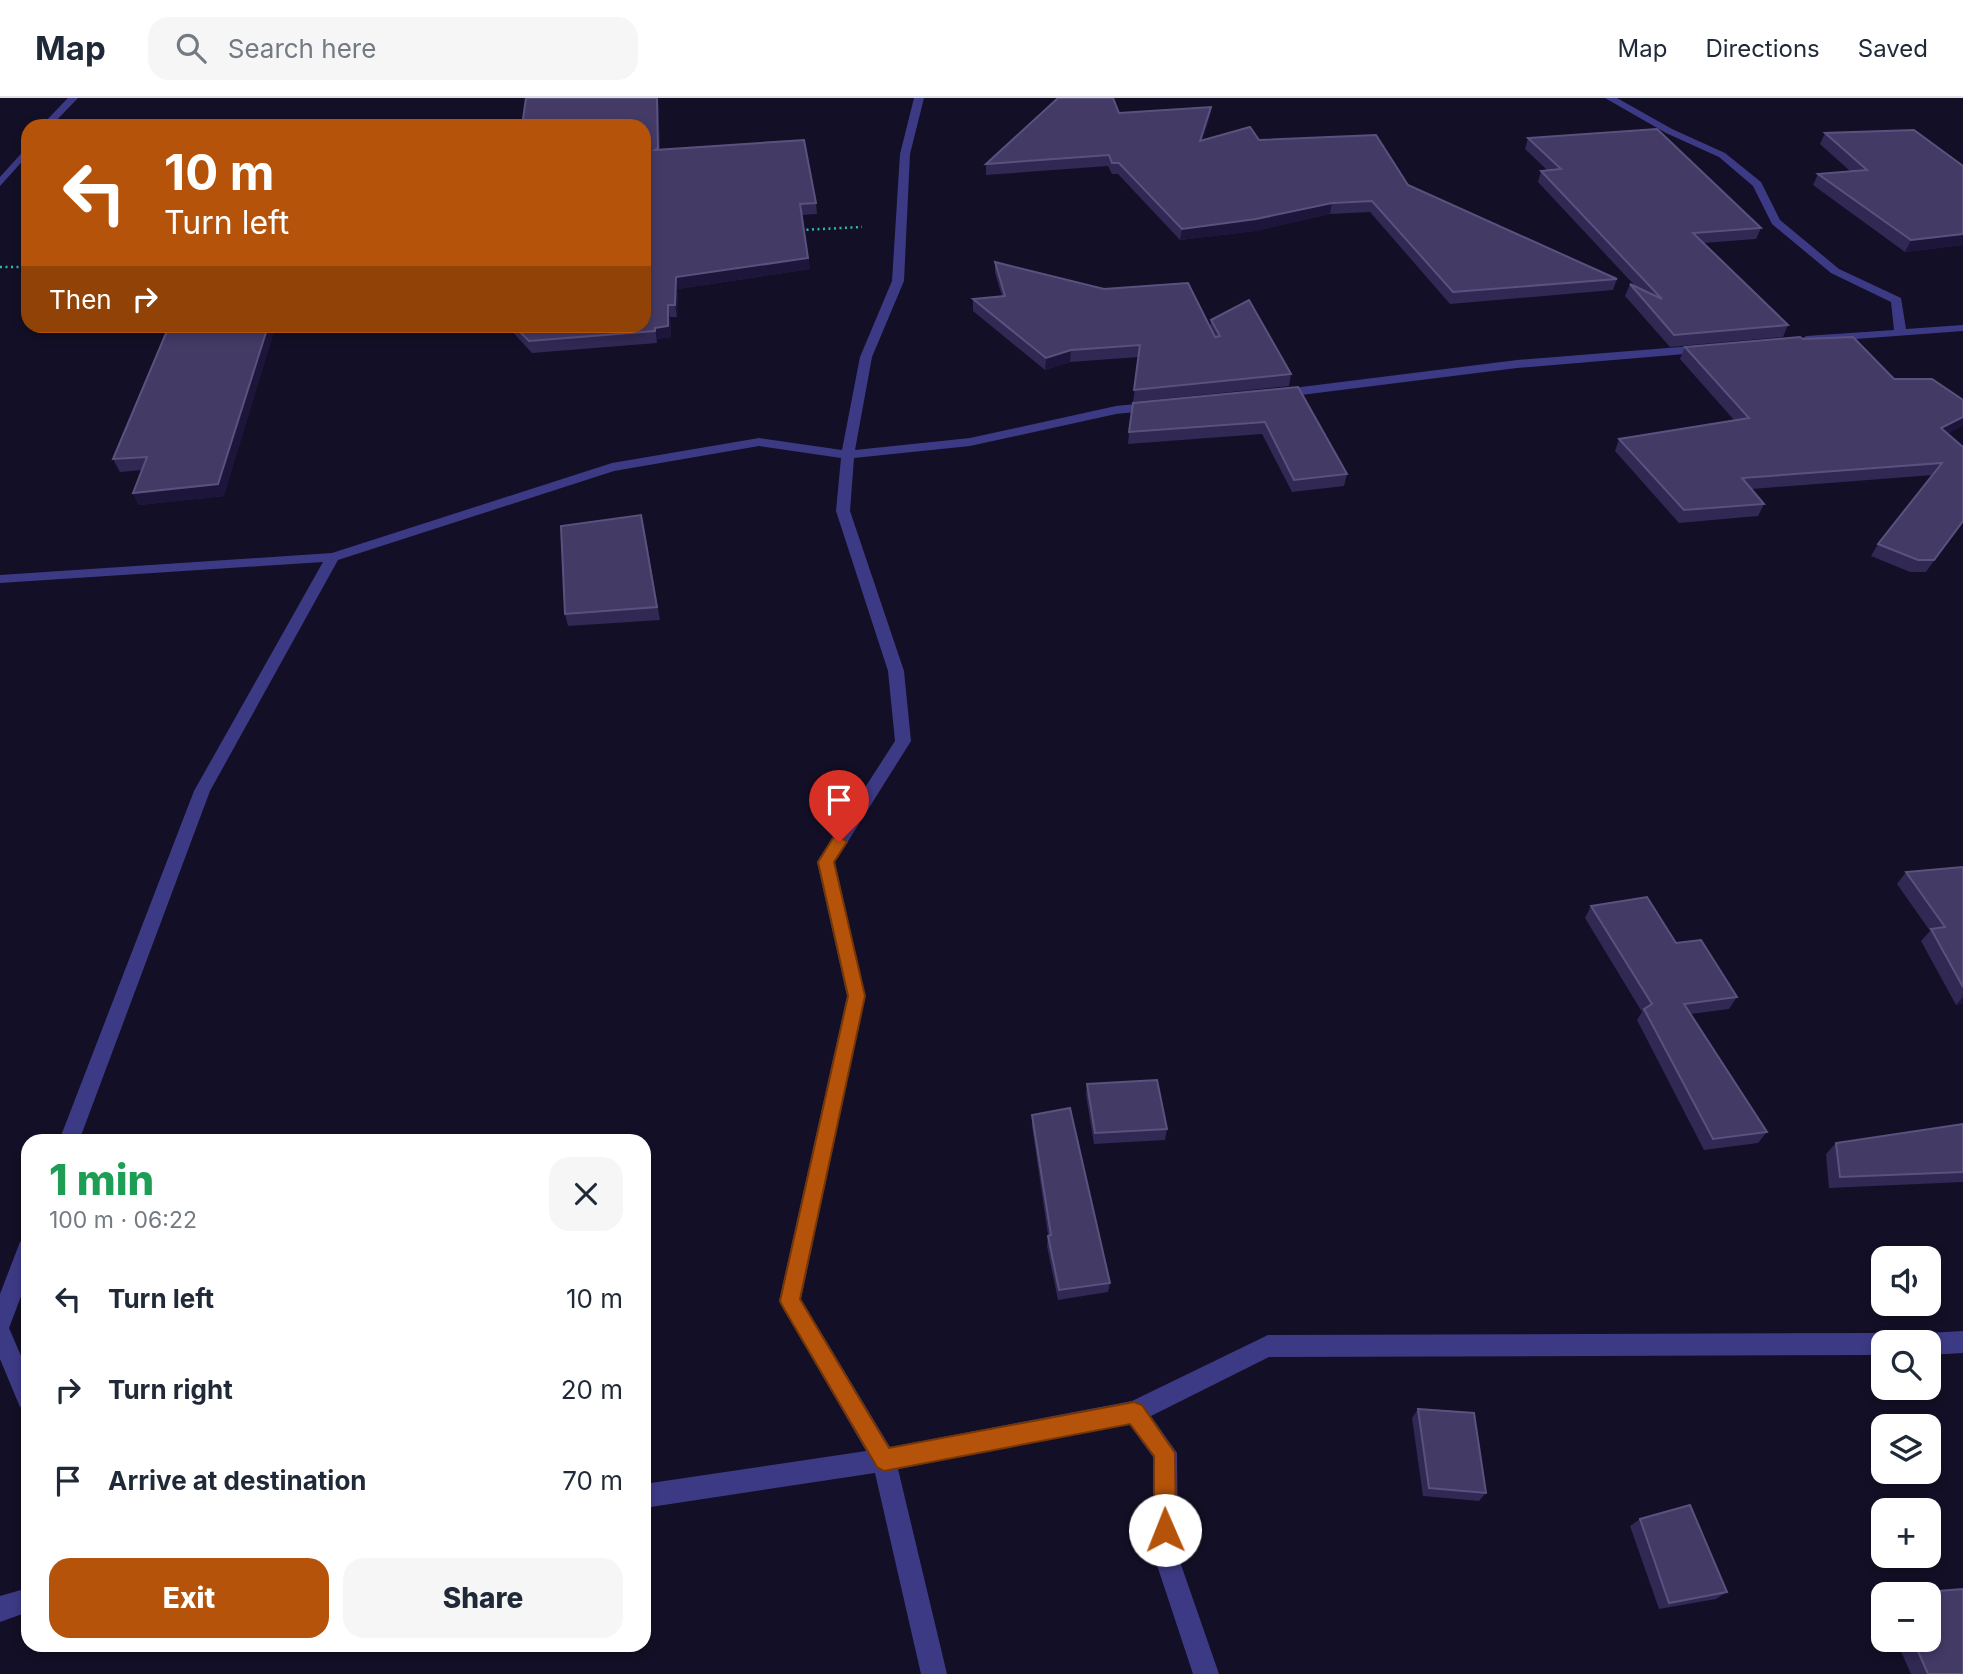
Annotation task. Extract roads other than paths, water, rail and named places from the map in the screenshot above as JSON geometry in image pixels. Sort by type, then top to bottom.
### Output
[{"type":"street","points":[[53,119],[73,98]]},
{"type":"street","points":[[919,98],[905,154],[900,203],[898,281],[866,357],[848,455],[843,511],[895,671],[903,741],[826,862],[856,996],[790,1301],[884,1460],[934,1674]]},
{"type":"street","points":[[1610,98],[1669,131],[1722,155],[1757,184],[1776,222],[1825,263],[1835,271],[1897,300],[1900,331]]},
{"type":"street","points":[[0,183],[21,158]]},
{"type":"street","points":[[1791,342],[1963,327]]},
{"type":"street","points":[[1267,395],[1517,364],[1723,348]]},
{"type":"street","points":[[0,579],[332,557],[612,467],[759,442],[848,455],[970,442],[1116,410],[1171,405]]},
{"type":"street","points":[[72,1134],[202,791],[332,557]]},
{"type":"street","points":[[0,1323],[21,1268]]},
{"type":"street","points":[[0,1333],[21,1382]]},
{"type":"street","points":[[1941,1343],[1963,1342]]},
{"type":"street","points":[[651,1495],[884,1460],[1134,1412],[1268,1346],[1871,1344]]},
{"type":"street","points":[[1134,1412],[1164,1453],[1166,1556],[1206,1674]]},
{"type":"street","points":[[0,1609],[21,1602]]}]
